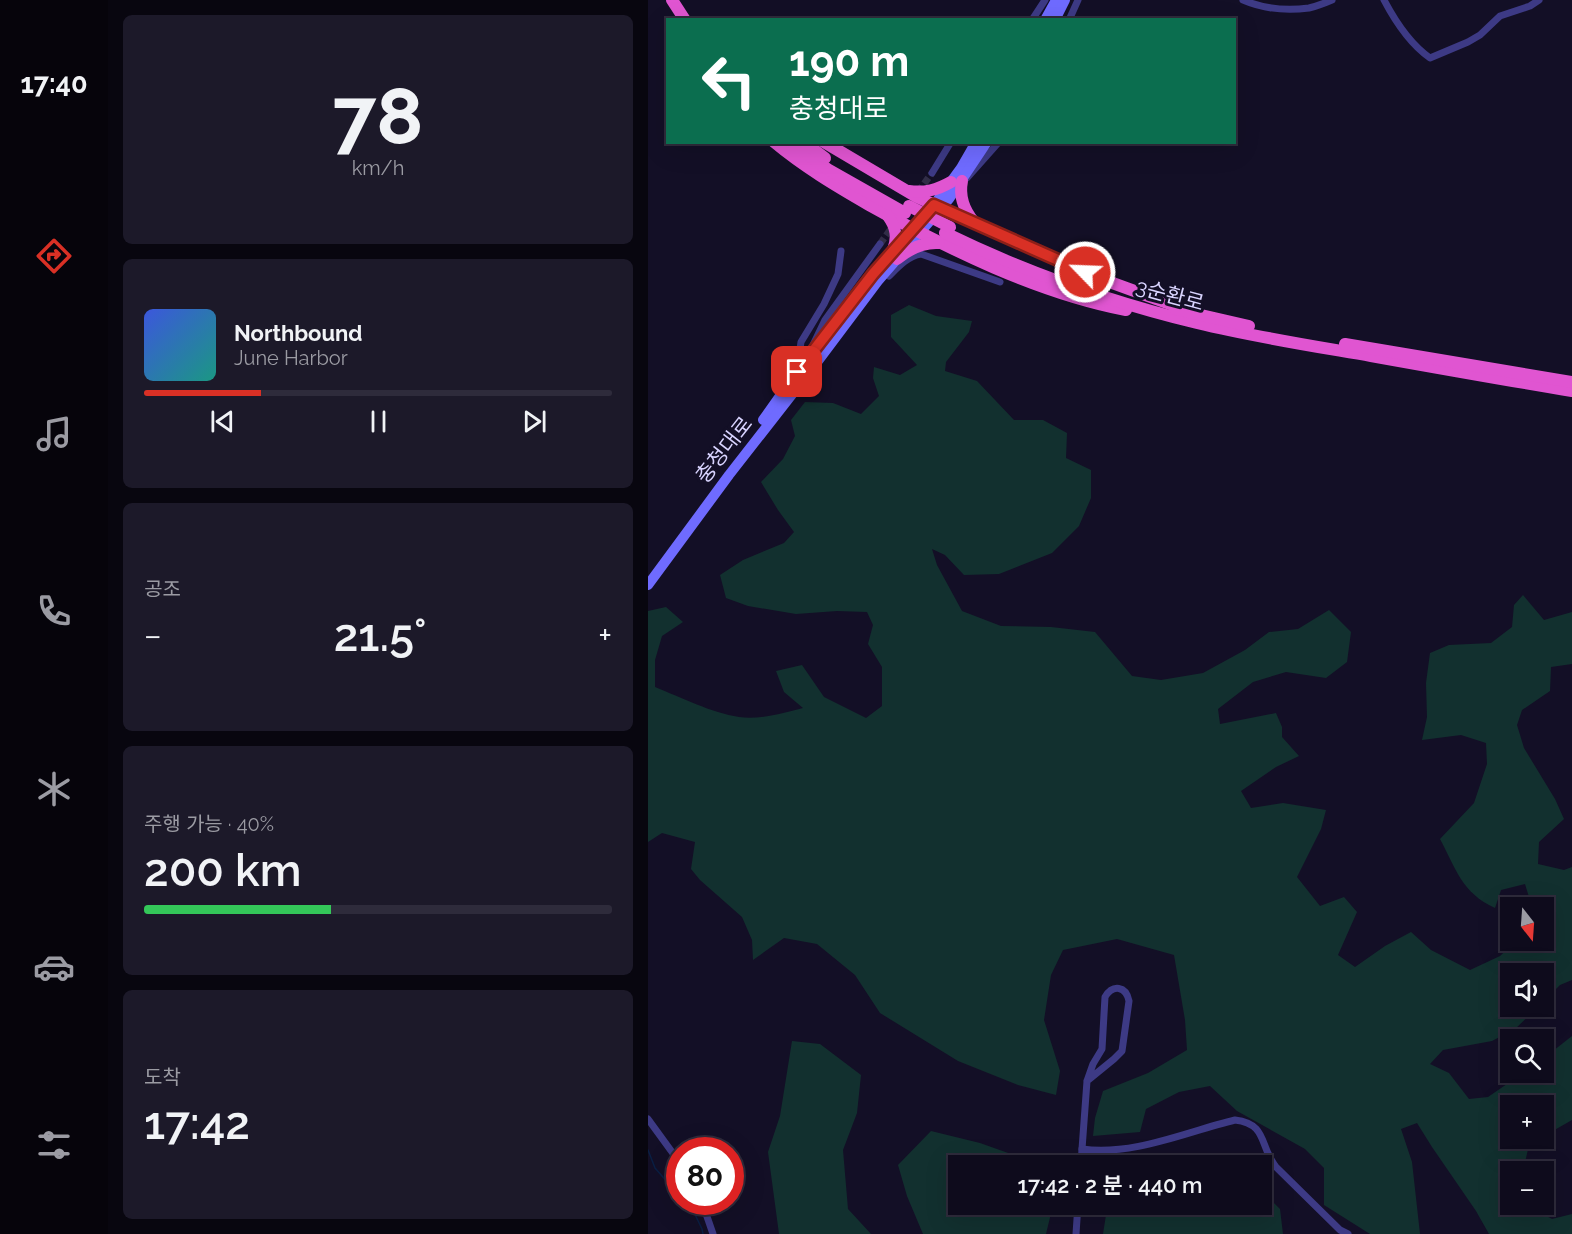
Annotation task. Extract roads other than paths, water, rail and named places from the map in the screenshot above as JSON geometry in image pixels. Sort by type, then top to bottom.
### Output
[{"type":"highway","points":[[664,0],[675,18]]},
{"type":"highway","points":[[672,0],[684,18]]},
{"type":"highway","points":[[777,144],[807,168],[888,215],[914,220],[946,234]]},
{"type":"highway","name":"3순환로","points":[[793,144],[829,170],[914,220],[1008,261],[1083,289],[1160,313],[1231,330],[1572,391]]},
{"type":"highway","name":"3순환로","points":[[807,144],[914,220]]},
{"type":"highway","points":[[827,144],[905,190],[927,191],[956,181],[968,215],[974,223]]},
{"type":"highway","points":[[905,190],[914,220]]},
{"type":"highway","points":[[914,220],[941,208],[1114,284],[1206,316]]},
{"type":"highway","points":[[914,220],[941,208]]},
{"type":"highway","points":[[888,215],[896,235],[895,255],[932,243],[946,234]]},
{"type":"highway","name":"3순환로","points":[[946,234],[1116,292],[1206,316],[1297,336],[1572,382]]},
{"type":"main road","points":[[1046,18],[1056,0]]},
{"type":"main road","points":[[1056,18],[1065,0]]},
{"type":"main road","name":"충청대로","points":[[648,585],[729,474],[856,310],[895,255],[914,220],[941,208],[975,144]]},
{"type":"main road","name":"충청대로","points":[[956,181],[985,144]]},
{"type":"main road","name":"충청대로","points":[[648,574],[681,529],[727,474],[805,361],[895,255]]},
{"type":"street","points":[[1033,18],[1045,0]]},
{"type":"street","points":[[1070,18],[1078,0]]},
{"type":"street","points":[[1243,0],[1257,6],[1275,9],[1310,8],[1332,0]]},
{"type":"street","points":[[1384,0],[1392,15],[1412,41],[1422,53],[1430,58],[1480,35],[1500,16],[1530,6],[1539,0]]},
{"type":"street","points":[[932,173],[950,144]]},
{"type":"street","points":[[956,181],[969,177],[997,144]]},
{"type":"street","points":[[805,361],[825,320],[880,244]]},
{"type":"street","points":[[797,372],[801,342],[824,304],[838,274],[841,251]]},
{"type":"street","points":[[856,310],[894,271],[914,255],[933,257],[1000,282]]},
{"type":"street","points":[[1082,1155],[1087,1081],[1102,1049],[1105,997],[1115,988],[1122,989],[1129,1001],[1122,1051],[1087,1081]]},
{"type":"street","points":[[648,1119],[666,1144]]},
{"type":"street","points":[[1082,1149],[1131,1148],[1235,1120],[1244,1121],[1252,1124],[1258,1131],[1276,1167],[1341,1233]]},
{"type":"street","points":[[706,1215],[713,1234]]},
{"type":"street","points":[[1076,1234],[1077,1215]]},
{"type":"waterway","points":[[648,1150],[655,1168],[666,1181]]},
{"type":"waterway","points":[[695,1215],[703,1234]]},
{"type":"tunnel","points":[[918,192],[932,173]]},
{"type":"tunnel","points":[[880,244],[893,226]]}]
